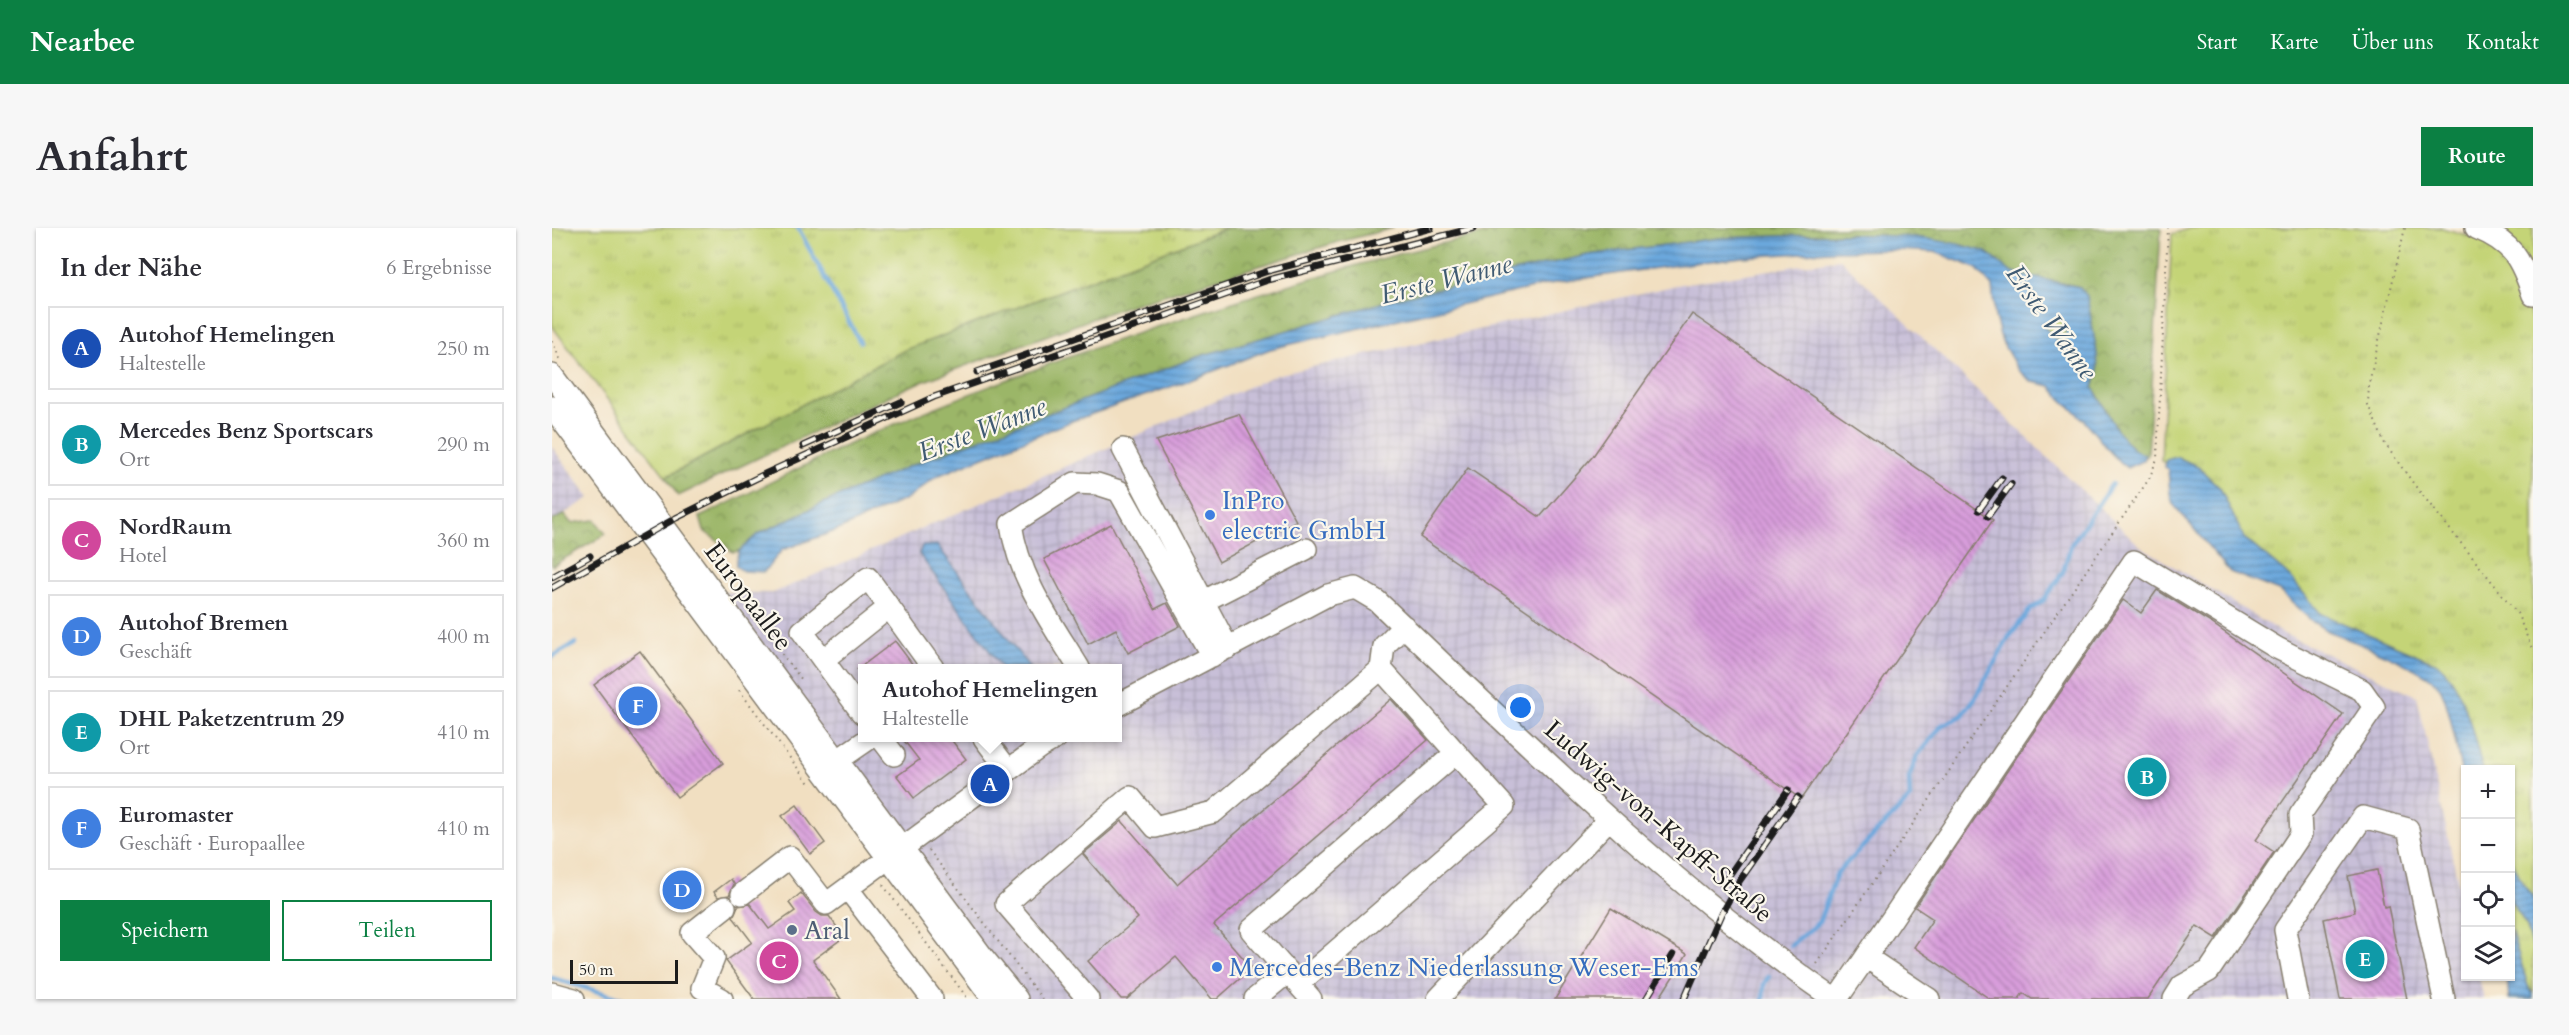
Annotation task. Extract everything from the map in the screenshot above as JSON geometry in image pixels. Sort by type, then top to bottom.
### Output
[{"type":"street","points":[[2476,228],[2503,241],[2514,253],[2523,266],[2533,295]]},
{"type":"street","name":"Europaallee","points":[[552,375],[983,957],[1017,999]]},
{"type":"street","name":"Europaallee","points":[[552,407],[903,848],[993,999]]},
{"type":"street","points":[[1123,449],[1204,602],[1220,652]]},
{"type":"street","points":[[1076,664],[1030,587],[1014,547],[1011,524],[1076,483],[1097,484],[1119,491],[1220,652]]},
{"type":"street","points":[[1204,602],[1306,549]]},
{"type":"street","points":[[1836,999],[2134,561],[2277,648],[2362,690],[2374,707],[2300,815],[2301,834],[2209,970],[2182,986],[2174,999]]},
{"type":"street","points":[[858,708],[802,631],[868,578],[929,664]]},
{"type":"street","name":"Ludwig-von-Kapff-Straße","points":[[1122,703],[1341,590],[1355,588],[1377,601],[1608,819],[1746,935],[1836,999]]},
{"type":"street","points":[[823,660],[888,608]]},
{"type":"street","points":[[1088,999],[1006,904],[1130,797],[1155,827],[1214,812],[1381,669],[1384,646],[1404,626]]},
{"type":"street","points":[[1255,999],[1299,985],[1504,806],[1381,669]]},
{"type":"street","points":[[838,760],[864,742]]},
{"type":"street","points":[[884,742],[894,755]]},
{"type":"street","points":[[991,742],[1008,770]]},
{"type":"street","points":[[742,894],[790,857],[826,904],[1008,770],[1050,742]]},
{"type":"street","points":[[1299,985],[1251,930],[1456,753]]},
{"type":"street","points":[[2298,999],[2285,930],[2363,817],[2408,830],[2444,999]]},
{"type":"street","points":[[1438,999],[1608,819]]},
{"type":"street","points":[[848,889],[932,999]]},
{"type":"street","points":[[722,999],[702,988],[714,958],[692,933],[725,906]]},
{"type":"street","points":[[1866,957],[1929,999]]},
{"type":"street","points":[[552,993],[574,999]]},
{"type":"path","points":[[1807,980],[2149,479],[2157,459],[2168,228]]},
{"type":"path","points":[[2405,228],[2369,383],[2367,395],[2372,417],[2385,444],[2416,487],[2517,613],[2533,651]]},
{"type":"path","points":[[770,644],[780,650],[806,686]]},
{"type":"path","points":[[903,848],[1042,999]]},
{"type":"shaded area","points":[[1840,259],[2140,546],[2284,634],[2417,696],[2461,896],[2461,981],[2480,981],[2484,999],[1014,999],[709,592],[773,593],[1276,375],[1682,284]]},
{"type":"shaded area","points":[[552,447],[590,498],[552,521]]},
{"type":"green space","points":[[552,228],[1227,228],[905,350],[666,477],[552,326]]},
{"type":"green space","points":[[1227,228],[1394,228],[1338,242],[1121,308],[908,387],[678,496],[666,477],[905,350]]},
{"type":"green space","points":[[1514,228],[2161,228],[2148,455],[2145,458],[2145,455],[2129,445],[2093,387],[2098,374],[2080,287],[2012,273],[1986,252],[1915,237],[1847,234],[1719,238],[1588,255],[1398,298],[1197,357],[910,466],[758,534],[739,551],[733,552],[704,531],[700,517],[810,463],[917,415],[1040,367],[1283,286],[1398,254]]},
{"type":"green space","points":[[2191,228],[2442,228],[2484,240],[2502,254],[2517,274],[2533,324],[2533,898],[2515,867],[2515,765],[2482,765],[2462,699],[2448,674],[2438,664],[2321,614],[2288,575],[2244,538],[2220,488],[2197,466],[2177,457],[2167,460],[2166,463],[2161,461],[2172,234]]},
{"type":"green space","points":[[2487,228],[2533,228],[2533,282]]},
{"type":"green space","points":[[2055,319],[2062,320],[2066,326],[2066,334],[2055,340],[2044,326]]},
{"type":"green space","points":[[564,514],[571,523],[595,520],[606,534],[552,566],[552,521]]},
{"type":"green space","points":[[2515,907],[2527,926],[2533,950],[2533,994],[2528,986],[2515,943]]},
{"type":"water","points":[[1847,234],[1915,237],[1958,244],[1986,252],[2012,273],[2080,287],[2087,296],[2097,353],[2098,374],[2093,387],[2122,436],[2129,445],[2145,455],[2144,460],[2127,468],[2051,386],[2032,382],[2018,370],[2002,342],[1995,317],[1992,286],[1976,268],[1935,252],[1898,250],[1830,251],[1742,257],[1558,282],[1270,349],[1193,379],[1072,421],[937,476],[910,497],[838,530],[782,550],[764,572],[743,571],[736,566],[739,551],[758,534],[830,500],[910,466],[1197,357],[1398,298],[1588,255],[1719,238]],"holes":[[[2055,319],[2062,320],[2066,326],[2066,334],[2056,340],[2044,326]]]},
{"type":"water","points":[[2177,457],[2197,466],[2220,488],[2244,538],[2288,575],[2321,614],[2438,664],[2448,674],[2462,699],[2482,765],[2461,765],[2461,769],[2446,704],[2438,685],[2430,678],[2368,647],[2326,630],[2313,622],[2279,591],[2230,572],[2173,504],[2168,469],[2165,467],[2166,460]]},
{"type":"water","points":[[937,545],[1027,664],[999,664],[919,554],[922,546]]},
{"type":"water","points":[[2515,867],[2533,898],[2533,950],[2527,926],[2515,907]]},
{"type":"water","points":[[2515,943],[2533,999],[2509,999],[2507,981],[2515,981]]},
{"type":"building","points":[[1692,314],[1993,520],[1801,799],[1420,537],[1468,468],[1540,517],[1593,456]]},
{"type":"building","points":[[1239,414],[1296,521],[1219,562],[1156,441]]},
{"type":"building","points":[[1111,524],[1155,609],[1167,603],[1180,626],[1128,653],[1116,629],[1088,644],[1044,559]]},
{"type":"building","points":[[2157,590],[2211,623],[2343,714],[2256,840],[2274,852],[2216,938],[2197,926],[2148,999],[2032,999],[2023,993],[2019,999],[1990,999],[1914,947],[1933,919],[1915,907],[2123,600],[2141,613]]},
{"type":"building","points":[[895,641],[912,664],[865,664]]},
{"type":"building","points":[[640,651],[723,763],[677,797],[594,685]]},
{"type":"building","points":[[1391,699],[1428,740],[1214,925],[1252,968],[1217,999],[1212,999],[1176,957],[1127,999],[1121,999],[1088,961],[1138,918],[1083,854],[1122,821],[1177,884]]},
{"type":"building","points":[[905,742],[953,742],[966,759],[914,798],[897,776],[919,760]]},
{"type":"building","points":[[797,805],[825,843],[810,854],[782,816]]},
{"type":"building","points":[[2377,870],[2384,907],[2388,906],[2407,999],[2340,999],[2324,919],[2355,912],[2348,876]]},
{"type":"building","points":[[731,879],[734,884],[729,895],[718,897],[714,892]]},
{"type":"building","points":[[801,893],[816,912],[822,916],[829,916],[844,937],[813,960],[841,999],[754,999],[726,961],[752,942],[733,917],[738,906],[750,904],[769,929],[795,911],[789,903]]},
{"type":"building","points":[[1611,908],[1687,954],[1659,999],[1555,999]]},
{"type":"waterway","points":[[798,228],[860,342]]},
{"type":"waterway","points":[[1791,945],[1819,922],[1837,873],[1910,798],[1909,778],[1917,756],[1942,725],[1962,716],[1975,698],[2009,637],[2030,610],[2043,601],[2063,572],[2071,545],[2112,484]]},
{"type":"waterway","points":[[552,657],[576,643]]},
{"type":"waterway","points":[[1763,999],[1764,984],[1769,976]]},
{"type":"waterway","points":[[552,978],[623,999]]},
{"type":"railway","points":[[977,372],[1268,271],[1431,228]]},
{"type":"railway","points":[[552,588],[676,518],[767,473],[934,397],[1268,280],[1474,228]]},
{"type":"railway","points":[[803,446],[901,402]]},
{"type":"railway","points":[[1979,510],[2002,478]]},
{"type":"railway","points":[[1988,516],[2011,484]]},
{"type":"railway","points":[[552,577],[590,556]]},
{"type":"railway","points":[[1723,884],[1788,790]]},
{"type":"railway","points":[[1684,999],[1721,914],[1738,883],[1798,797]]},
{"type":"railway","points":[[1646,999],[1673,955]]},
{"type":"place","name":"InPro electric GmbH","points":[[1210,515]]},
{"type":"place","name":"Euromaster","points":[[638,706]]},
{"type":"place","name":"Mercedes Benz Sportscars","points":[[2147,777]]},
{"type":"place","name":"Autohof Hemelingen","points":[[990,784]]},
{"type":"place","name":"Autohof Bremen","points":[[682,890]]},
{"type":"place","name":"Aral","points":[[792,930]]},
{"type":"place","name":"DHL Paketzentrum 29","points":[[2365,959]]},
{"type":"place","name":"NordRaum","points":[[779,961]]},
{"type":"place","name":"Mercedes-Benz Niederlassung Weser-Ems","points":[[1217,967]]},
{"type":"water label","name":"Erste Wanne","points":[[1446,279]]},
{"type":"water label","name":"Erste Wanne","points":[[2052,322]]},
{"type":"water label","name":"Erste Wanne","points":[[982,429]]}]
